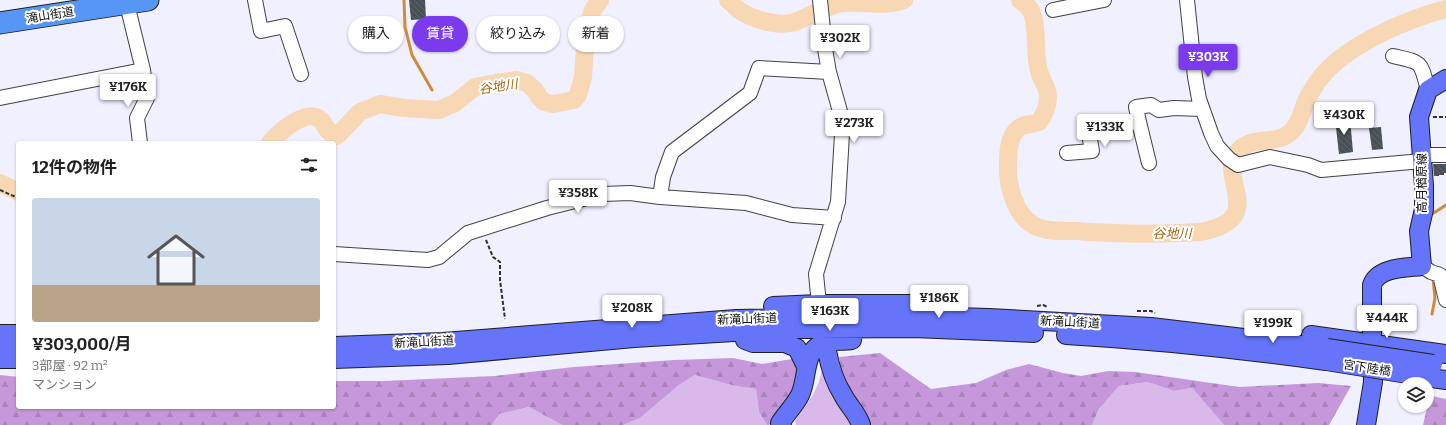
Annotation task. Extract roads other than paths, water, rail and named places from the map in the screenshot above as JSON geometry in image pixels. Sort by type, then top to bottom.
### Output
[{"type":"highway","name":"滝山街道","points":[[0,23],[126,2],[148,0]]},
{"type":"main road","points":[[1426,93],[1446,79]]},
{"type":"main road","name":"高月楢原線","points":[[1422,266],[1419,231],[1424,209],[1424,186],[1420,117],[1426,93]]},
{"type":"main road","points":[[1366,425],[1373,382],[1372,285],[1377,277],[1391,270],[1422,266]]},
{"type":"main road","points":[[443,342],[520,324],[654,312],[819,306],[917,303],[1030,308],[1041,311],[1063,323]]},
{"type":"main road","name":"新滝山街道","points":[[336,346],[443,342],[736,318],[921,316],[989,318],[1151,327],[1326,354]]},
{"type":"main road","points":[[1100,324],[1162,317],[1262,328],[1372,344],[1441,369]]},
{"type":"main road","points":[[780,424],[800,395],[805,381],[806,366],[815,348],[823,343],[844,341],[913,328]]},
{"type":"main road","name":"新滝山街道","points":[[336,359],[448,355],[634,338],[727,332],[913,328],[1105,337],[1257,352],[1326,354]]},
{"type":"main road","points":[[727,332],[753,343],[785,343],[792,346],[796,348],[806,366]]},
{"type":"main road","points":[[336,334],[379,333],[409,343]]},
{"type":"main road","points":[[0,334],[16,334]]},
{"type":"main road","points":[[0,347],[16,347]]},
{"type":"main road","points":[[827,351],[836,384],[858,417],[861,425]]},
{"type":"main road","name":"宮下陸橋","points":[[1326,354],[1441,369]]},
{"type":"main road","points":[[0,359],[16,360]]},
{"type":"street","points":[[255,0],[261,31],[285,26],[301,74]]},
{"type":"street","points":[[1053,10],[1104,0]]},
{"type":"street","points":[[1187,0],[1195,77],[1202,110],[1217,146],[1233,162],[1270,157],[1308,165],[1321,170],[1446,155]]},
{"type":"street","points":[[819,306],[816,274],[838,202],[842,134],[841,115],[829,72],[825,49],[820,1]]},
{"type":"street","points":[[126,2],[147,98],[137,118],[140,141]]},
{"type":"street","points":[[1393,56],[1416,62],[1422,66],[1426,93]]},
{"type":"street","points":[[660,197],[663,177],[672,152],[750,93],[759,68],[829,72]]},
{"type":"street","points":[[0,98],[142,70]]},
{"type":"street","points":[[1149,163],[1136,107],[1151,105],[1158,110],[1174,108],[1202,110]]},
{"type":"street","points":[[1067,153],[1092,151],[1088,128],[1139,122]]},
{"type":"street","points":[[336,254],[428,260],[439,257],[468,233],[547,208],[603,194],[630,193],[660,197],[746,203],[792,215],[834,218]]},
{"type":"street","points":[[1422,266],[1431,272],[1443,275],[1446,300]]},
{"type":"waterway","points":[[404,0],[405,27],[412,55],[432,90]]},
{"type":"waterway","name":"谷地川","points":[[272,141],[286,127],[294,122],[308,117],[315,117],[321,120],[329,131],[336,136],[360,112],[380,104],[404,108],[439,110],[455,103],[475,87],[517,80],[527,83],[535,90],[544,102],[553,104],[574,100],[578,95],[583,77],[586,30],[593,10],[600,0]]},
{"type":"waterway","name":"谷地川","points":[[728,0],[739,10],[751,17],[766,22],[781,24],[795,22],[837,4],[889,4],[904,0]]},
{"type":"waterway","name":"谷地川","points":[[1020,0],[1028,6],[1033,16],[1038,64],[1048,96],[1046,110],[1039,122],[1024,125],[1018,128],[1010,141],[1008,152],[1009,180],[1017,208],[1029,222],[1046,230],[1169,234],[1200,232],[1222,226],[1233,217],[1237,207],[1237,195],[1232,171],[1233,160],[1240,149],[1246,145],[1279,138],[1291,132],[1297,125],[1311,92],[1329,68],[1359,46],[1376,36],[1412,20],[1446,9]]},
{"type":"waterway","name":"谷地川","points":[[0,183],[16,191]]},
{"type":"waterway","points":[[1429,216],[1446,205]]},
{"type":"waterway","points":[[1432,314],[1435,298],[1433,278]]}]
